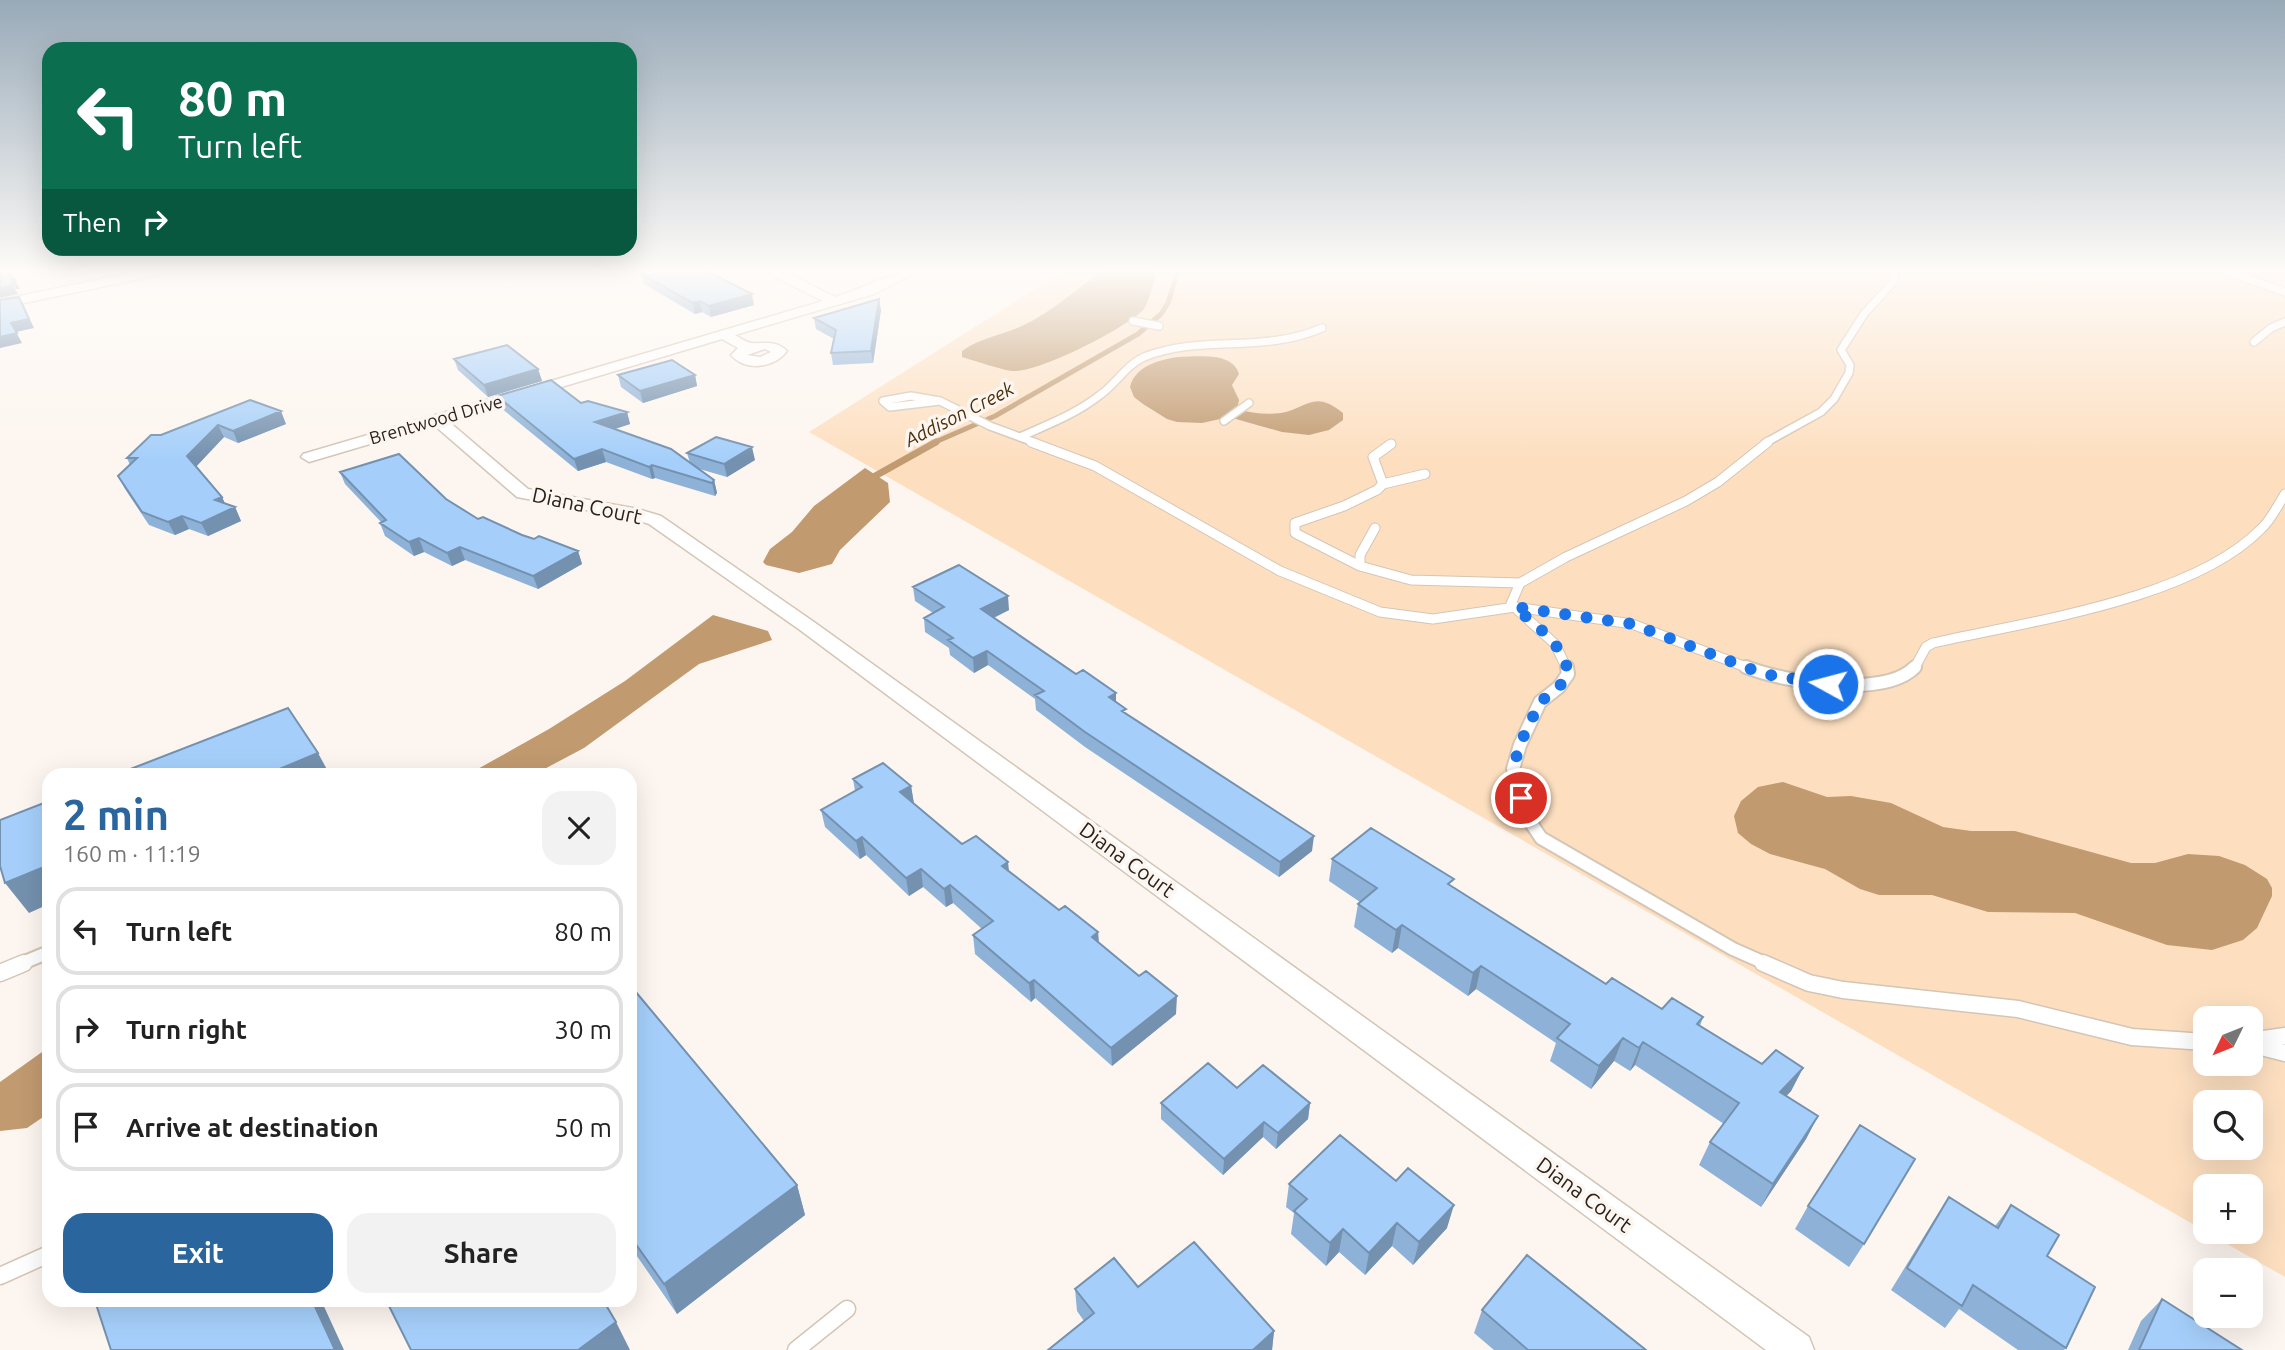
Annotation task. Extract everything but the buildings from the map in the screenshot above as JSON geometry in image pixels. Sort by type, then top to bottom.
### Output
[{"type":"street","name":"Brentwood Drive","points":[[309,457],[732,333]]},
{"type":"street","points":[[725,335],[748,348]]},
{"type":"street","name":"Diana Court","points":[[438,419],[523,493],[638,514],[655,520],[807,626],[1796,1350]]},
{"type":"lane","points":[[1020,437],[1098,398],[1130,365],[1144,357],[1182,349],[1294,339],[1309,333]]},
{"type":"lane","points":[[1425,474],[1383,484],[1377,490],[1344,506],[1302,519],[1294,527],[1296,533],[1360,566],[1411,580],[1520,583],[1686,501],[1718,482],[1764,444],[1821,412],[1834,399],[1849,373],[1850,365],[1841,350],[1850,333]]},
{"type":"lane","points":[[2254,342],[2265,333]]},
{"type":"lane","points":[[940,401],[890,407],[883,401],[911,396],[940,401],[990,426],[1096,466],[1280,571],[1380,612],[1433,619],[1515,607],[1632,624],[1764,674],[1849,686],[1889,681],[1914,670],[1926,647],[1933,643],[2088,608],[2160,588],[2206,570],[2262,528],[2285,494]]},
{"type":"lane","points":[[1224,421],[1249,404]]},
{"type":"lane","points":[[1383,484],[1373,457],[1391,444]]},
{"type":"lane","points":[[1360,566],[1360,555],[1375,528]]},
{"type":"lane","points":[[1520,583],[1511,604],[1559,648],[1567,661],[1568,674],[1559,687],[1540,702],[1520,744],[1513,769],[1531,823],[1541,838],[1732,950],[1809,983],[1843,990],[2018,1009],[2132,1037],[2193,1041]]},
{"type":"lane","points":[[0,973],[42,955]]},
{"type":"lane","points":[[2263,1040],[2285,1036]]},
{"type":"lane","points":[[2263,1047],[2285,1053]]},
{"type":"lane","points":[[0,1276],[42,1257]]},
{"type":"lane","points":[[796,1350],[847,1309]]},
{"type":"shaded area","points":[[965,333],[2285,333],[2285,1277],[2263,1264],[2263,1258],[2252,1258],[2227,1244],[2263,1244],[2263,1174],[2193,1174],[2193,1224],[809,432]]},
{"type":"shaded area","points":[[1003,333],[1109,333],[1042,365],[1014,371],[962,357],[962,351]]},
{"type":"shaded area","points":[[1178,357],[1213,357],[1235,367],[1239,374],[1232,385],[1239,400],[1237,409],[1275,414],[1317,401],[1325,402],[1343,413],[1343,420],[1329,430],[1309,435],[1282,432],[1229,417],[1202,423],[1167,419],[1134,397],[1130,387],[1142,369],[1156,362]]},
{"type":"shaded area","points":[[865,468],[888,483],[890,502],[840,550],[832,564],[799,573],[763,562],[770,549],[792,532],[814,506]]},
{"type":"shaded area","points":[[713,615],[768,631],[772,640],[699,664],[584,748],[546,768],[479,768],[549,729],[625,681]]},
{"type":"shaded area","points":[[1783,782],[1827,797],[1851,796],[1891,803],[1943,827],[1971,831],[2015,831],[2131,863],[2155,863],[2188,854],[2219,856],[2245,865],[2267,879],[2272,888],[2272,896],[2257,928],[2243,940],[2212,950],[2167,945],[2075,913],[1988,912],[1932,895],[1879,895],[1860,889],[1825,869],[1770,854],[1738,833],[1734,816],[1741,801],[1758,787]]},
{"type":"shaded area","points":[[42,1052],[42,1118],[27,1128],[0,1131],[0,1082]]},
{"type":"waterway","name":"Addison Creek","points":[[933,443],[995,416],[1139,333]]},
{"type":"waterway","name":"Addison Creek","points":[[868,480],[936,442]]},
{"type":"route","points":[[1521,798],[1513,769],[1520,744],[1540,702],[1559,687],[1568,674],[1567,661],[1559,648],[1515,607],[1632,624],[1764,674],[1828,684]]}]
